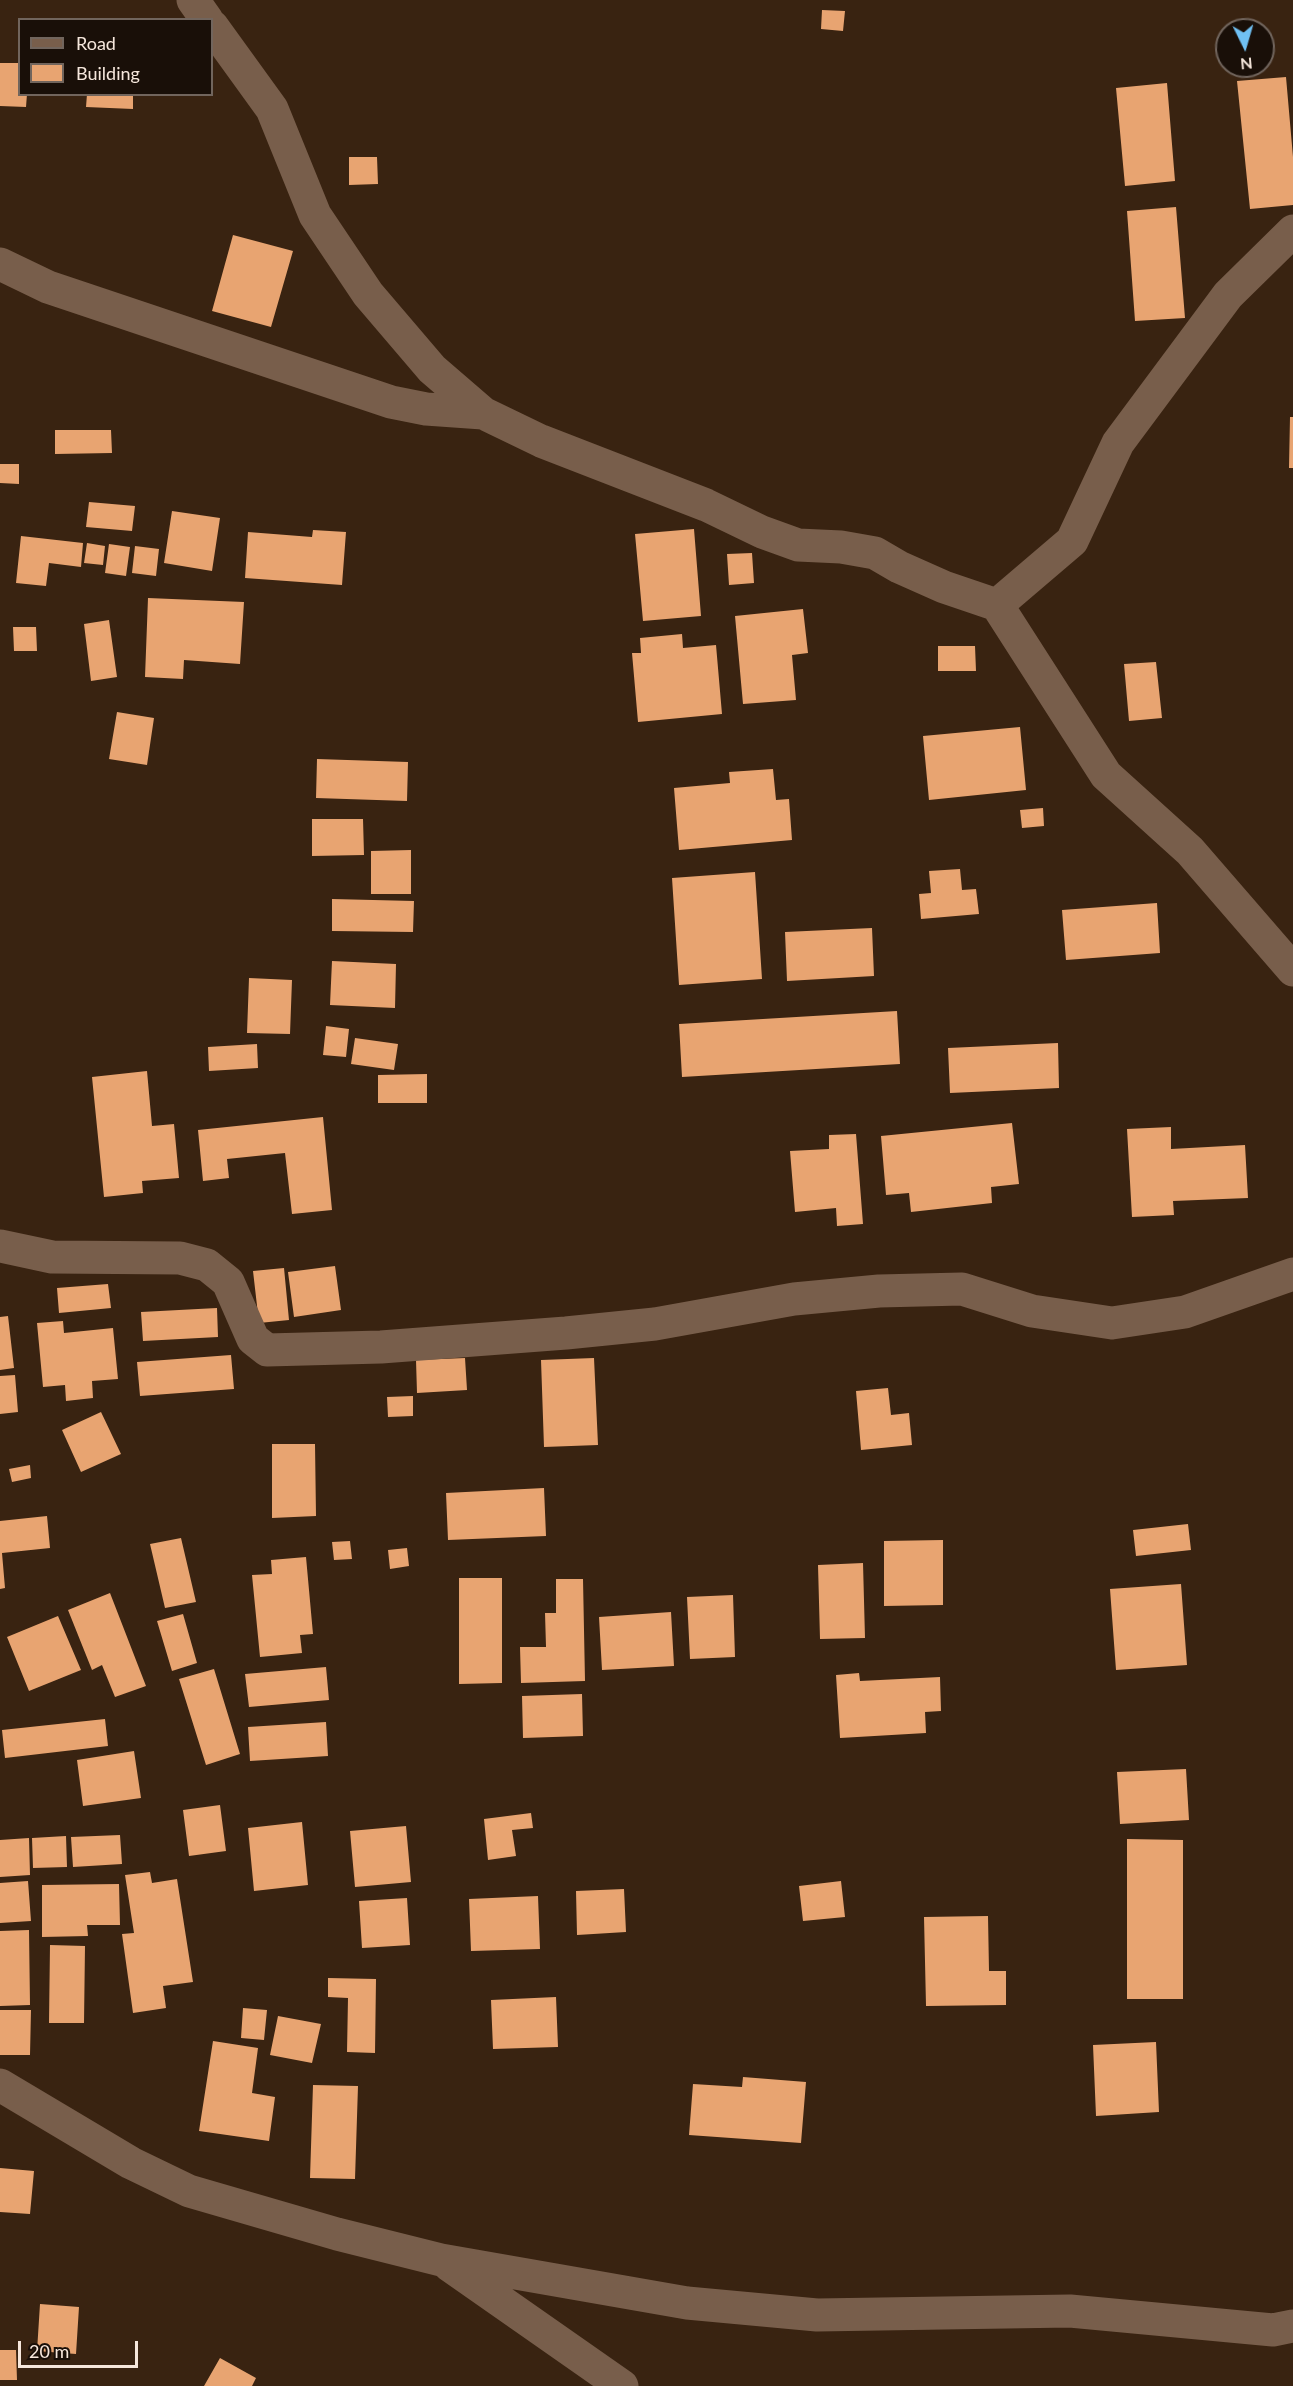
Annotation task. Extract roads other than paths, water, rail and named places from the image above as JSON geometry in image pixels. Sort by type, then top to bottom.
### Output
[{"type":"street","points":[[193,0],[206,18]]},
{"type":"street","points":[[213,27],[272,109],[315,214],[368,294],[432,369],[483,413],[542,441],[706,505],[762,532],[798,545],[875,553],[899,567],[944,587],[997,605],[1106,775],[1190,851],[1293,970]]},
{"type":"street","points":[[997,605],[1072,541],[1118,443],[1227,295],[1293,231]]},
{"type":"street","points":[[0,264],[48,287],[391,402],[426,409],[483,413]]},
{"type":"street","points":[[0,1246],[52,1257],[180,1258],[207,1264],[228,1281],[254,1339],[267,1350],[381,1347],[566,1333],[655,1324],[794,1299],[879,1291],[962,1290],[1032,1311],[1112,1323],[1185,1312],[1293,1274]]},
{"type":"street","points":[[0,2085],[131,2163],[189,2191],[337,2234],[441,2260],[687,2303],[817,2315],[1070,2311],[1273,2330],[1293,2326]]},
{"type":"street","points":[[441,2260],[622,2386]]}]
